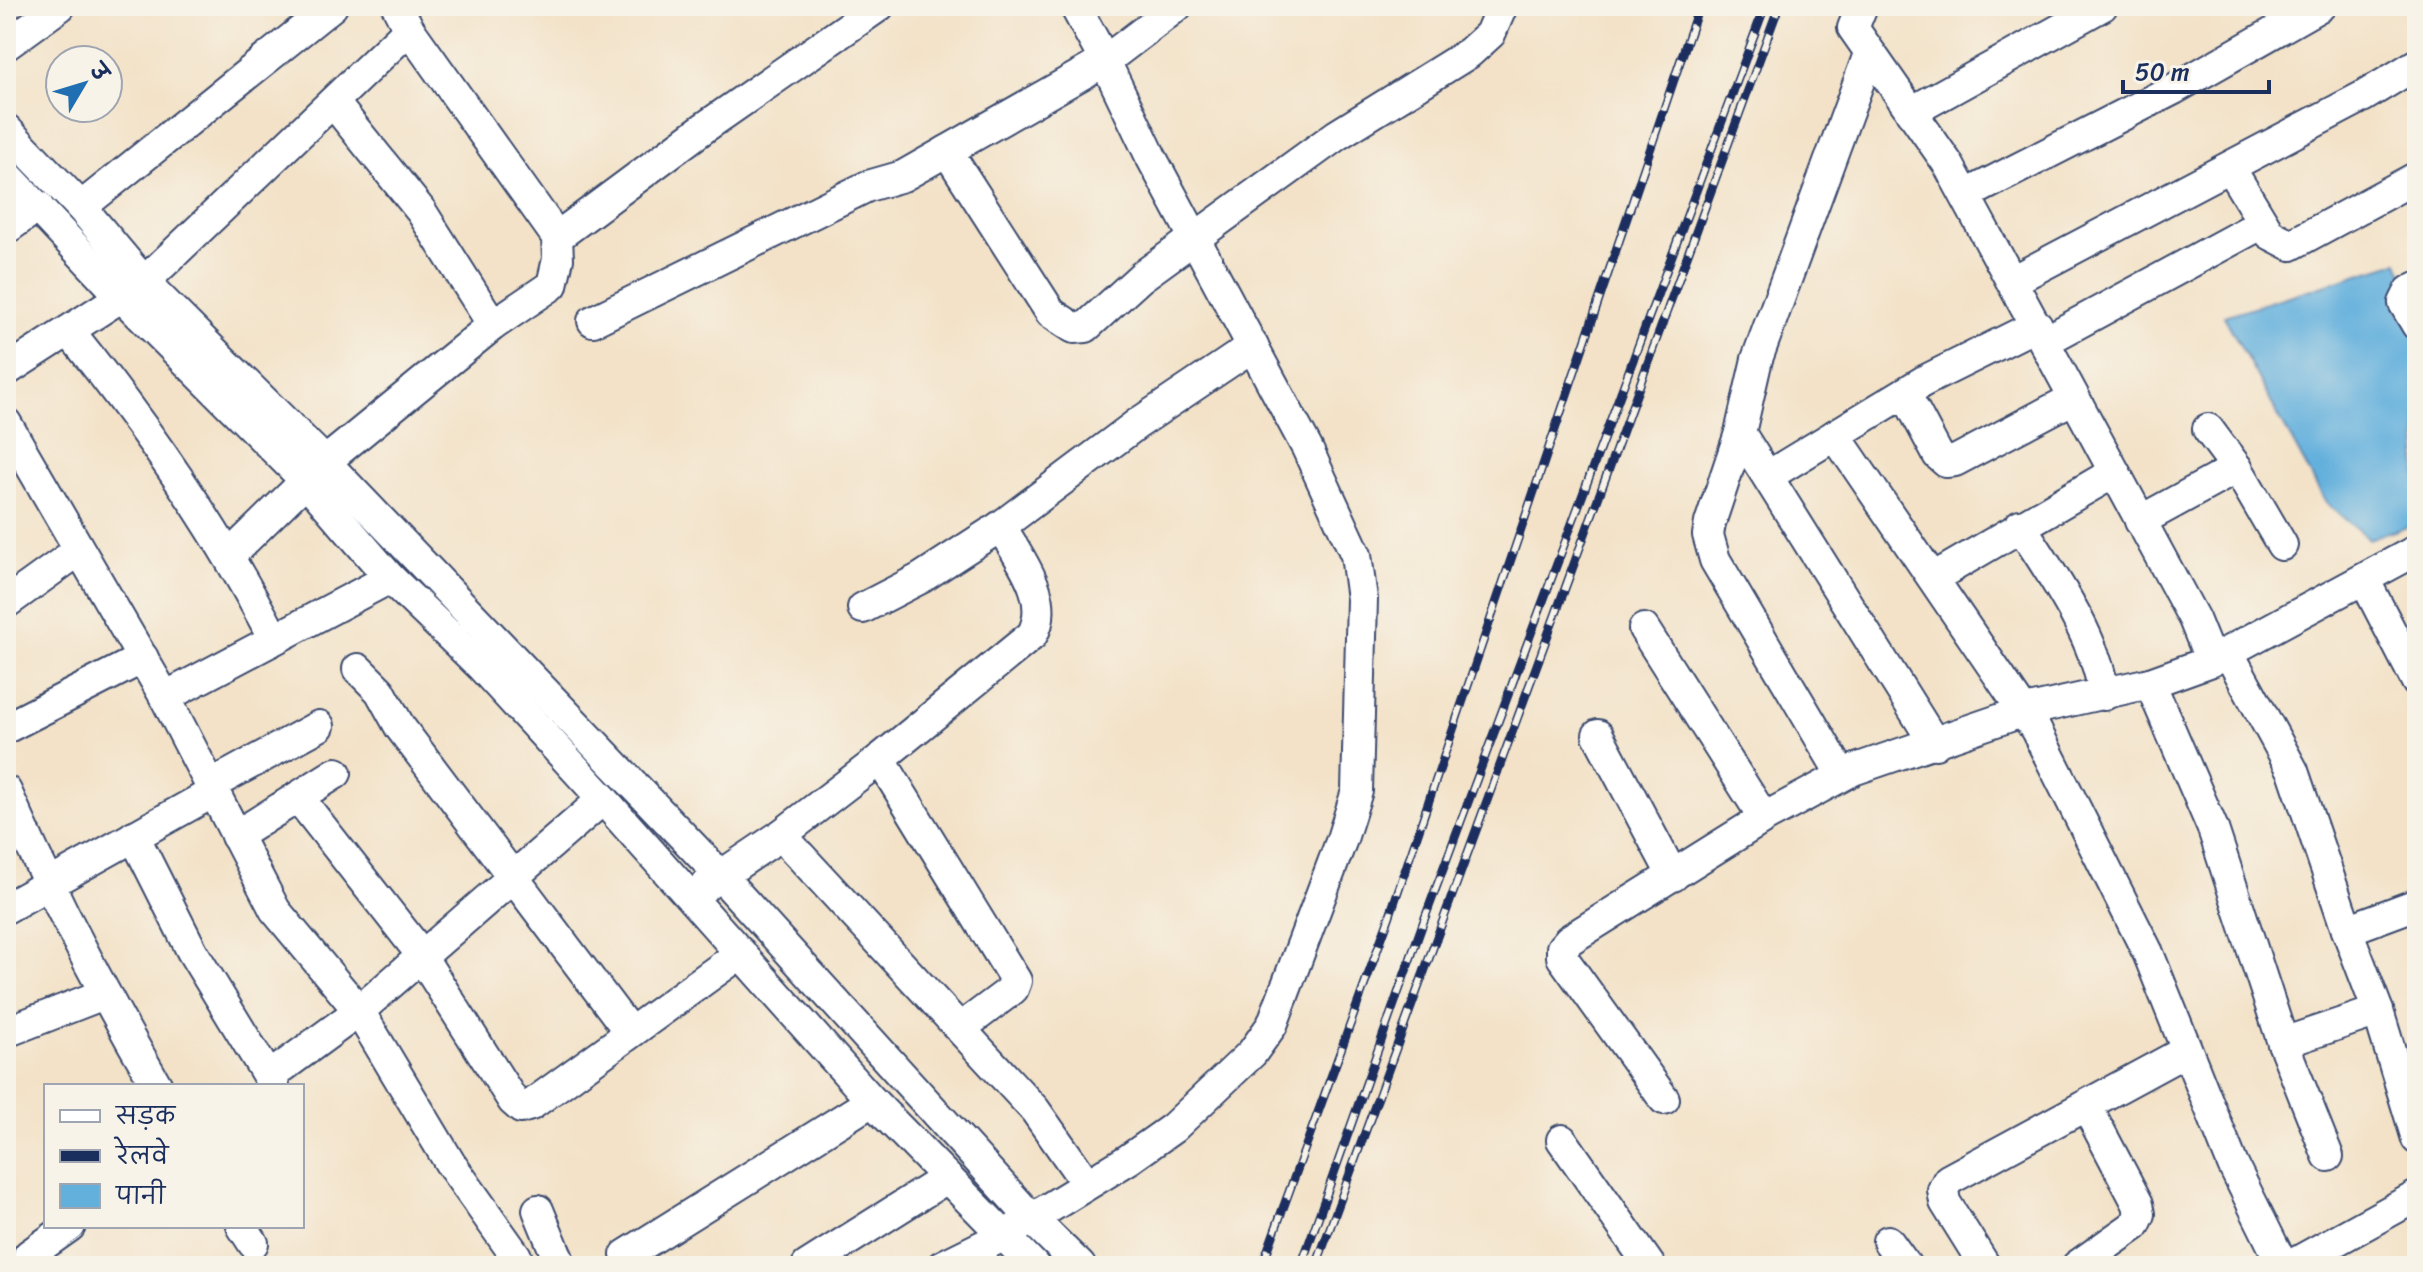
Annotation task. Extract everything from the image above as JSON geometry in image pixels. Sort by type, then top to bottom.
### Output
[{"type":"street","points":[[6,45],[60,6]]},
{"type":"street","points":[[81,207],[332,6]]},
{"type":"street","points":[[557,237],[705,127],[879,6]]},
{"type":"street","points":[[942,1266],[1032,1219],[1173,1128],[1259,1044],[1277,1011],[1357,791],[1362,599],[1356,555],[1339,513],[1075,6]]},
{"type":"street","points":[[593,321],[868,186],[903,176],[1105,61],[1177,6]]},
{"type":"street","points":[[947,151],[1051,313],[1074,328],[1096,321],[1141,277],[1337,135],[1469,53],[1490,34],[1502,6]]},
{"type":"street","points":[[1862,6],[1853,28],[1966,195],[2194,619],[2293,771],[2378,1011],[2417,1139]]},
{"type":"street","points":[[1911,112],[2102,6]]},
{"type":"street","points":[[1966,195],[2174,89],[2320,6]]},
{"type":"street","points":[[6,371],[133,289],[333,102],[403,17],[557,237],[558,259],[552,285],[493,325],[316,472],[230,555]]},
{"type":"street","points":[[1842,775],[1710,549],[1710,523],[1740,433],[1757,359],[1869,54]]},
{"type":"street","points":[[2014,280],[2230,168],[2417,64]]},
{"type":"street","points":[[333,102],[421,211],[493,325]]},
{"type":"street","points":[[6,129],[81,207],[133,289]]},
{"type":"street","points":[[2230,168],[2270,234],[2291,245],[2417,177]]},
{"type":"street","points":[[6,174],[133,289],[719,874],[1032,1219],[1080,1266]]},
{"type":"street","points":[[6,229],[38,206]]},
{"type":"street","points":[[1768,476],[1905,393],[2041,333],[2263,223]]},
{"type":"street","points":[[2417,287],[2410,291],[2404,303],[2417,325]]},
{"type":"street","points":[[69,331],[163,456],[230,555],[273,637]]},
{"type":"street","points":[[863,608],[921,578],[1001,526],[1137,424],[1253,346]]},
{"type":"street","points":[[1905,393],[1938,455],[1946,462],[1955,461],[2074,398]]},
{"type":"street","points":[[6,423],[165,697],[275,910],[359,1011],[450,1163],[516,1256]]},
{"type":"street","points":[[2208,429],[2237,468],[2282,545]]},
{"type":"street","points":[[1740,433],[1935,744]]},
{"type":"street","points":[[1835,435],[2011,696],[2025,711],[2148,953],[2184,1052],[2233,1165],[2283,1266]]},
{"type":"street","points":[[2140,521],[2237,468]]},
{"type":"street","points":[[316,472],[390,578],[482,667],[872,1101],[945,1179],[1034,1266]]},
{"type":"street","points":[[1933,578],[2113,473]]},
{"type":"street","points":[[2020,525],[2058,583],[2102,677],[2104,695]]},
{"type":"street","points":[[692,898],[719,874],[781,835],[880,759],[1024,643],[1038,626],[1039,599],[1001,526]]},
{"type":"street","points":[[1664,1099],[1562,957],[1562,948],[1569,940],[1764,818],[1842,775],[2025,711],[2150,683],[2220,656],[2417,550]]},
{"type":"street","points":[[6,603],[78,551]]},
{"type":"street","points":[[165,697],[273,637],[390,578]]},
{"type":"street","points":[[2364,579],[2417,682]]},
{"type":"street","points":[[1644,629],[1764,818]]},
{"type":"street","points":[[6,728],[143,658]]},
{"type":"street","points":[[358,669],[380,691],[400,727],[629,1031]]},
{"type":"street","points":[[2150,683],[2213,829],[2283,1043],[2328,1156]]},
{"type":"street","points":[[6,908],[319,726]]},
{"type":"street","points":[[1598,735],[1673,876]]},
{"type":"street","points":[[880,759],[1016,981],[1013,989],[961,1028]]},
{"type":"street","points":[[236,836],[336,773]]},
{"type":"street","points":[[6,791],[47,884],[104,994],[156,1084]]},
{"type":"street","points":[[298,797],[422,958],[513,1101],[521,1108],[531,1105],[629,1031],[741,953]]},
{"type":"street","points":[[134,836],[192,951],[271,1081],[422,958],[513,874],[603,799]]},
{"type":"street","points":[[781,835],[1035,1110],[1087,1184]]},
{"type":"street","points":[[2347,930],[2417,904]]},
{"type":"street","points":[[6,1032],[104,994]]},
{"type":"street","points":[[2283,1043],[2378,1011]]},
{"type":"street","points":[[1985,1266],[1945,1202],[1943,1190],[1948,1180],[2184,1052]]},
{"type":"street","points":[[626,1255],[872,1101]]},
{"type":"street","points":[[2077,1266],[2135,1225],[2140,1214],[2138,1204],[2087,1107]]},
{"type":"street","points":[[1562,1140],[1650,1266]]},
{"type":"street","points":[[807,1266],[945,1179]]},
{"type":"street","points":[[2290,1266],[2417,1196]]},
{"type":"street","points":[[538,1210],[561,1266]]},
{"type":"street","points":[[29,1255],[67,1228]]},
{"type":"street","points":[[1888,1241],[1906,1266]]},
{"type":"water","points":[[2398,262],[2406,281],[2393,300],[2417,341],[2417,524],[2369,539],[2326,503],[2224,316]]},
{"type":"railway","points":[[1262,1266],[1389,918],[1699,6]]},
{"type":"railway","points":[[1301,1266],[1423,923],[1765,6]]},
{"type":"railway","points":[[1316,1266],[1779,6]]}]
